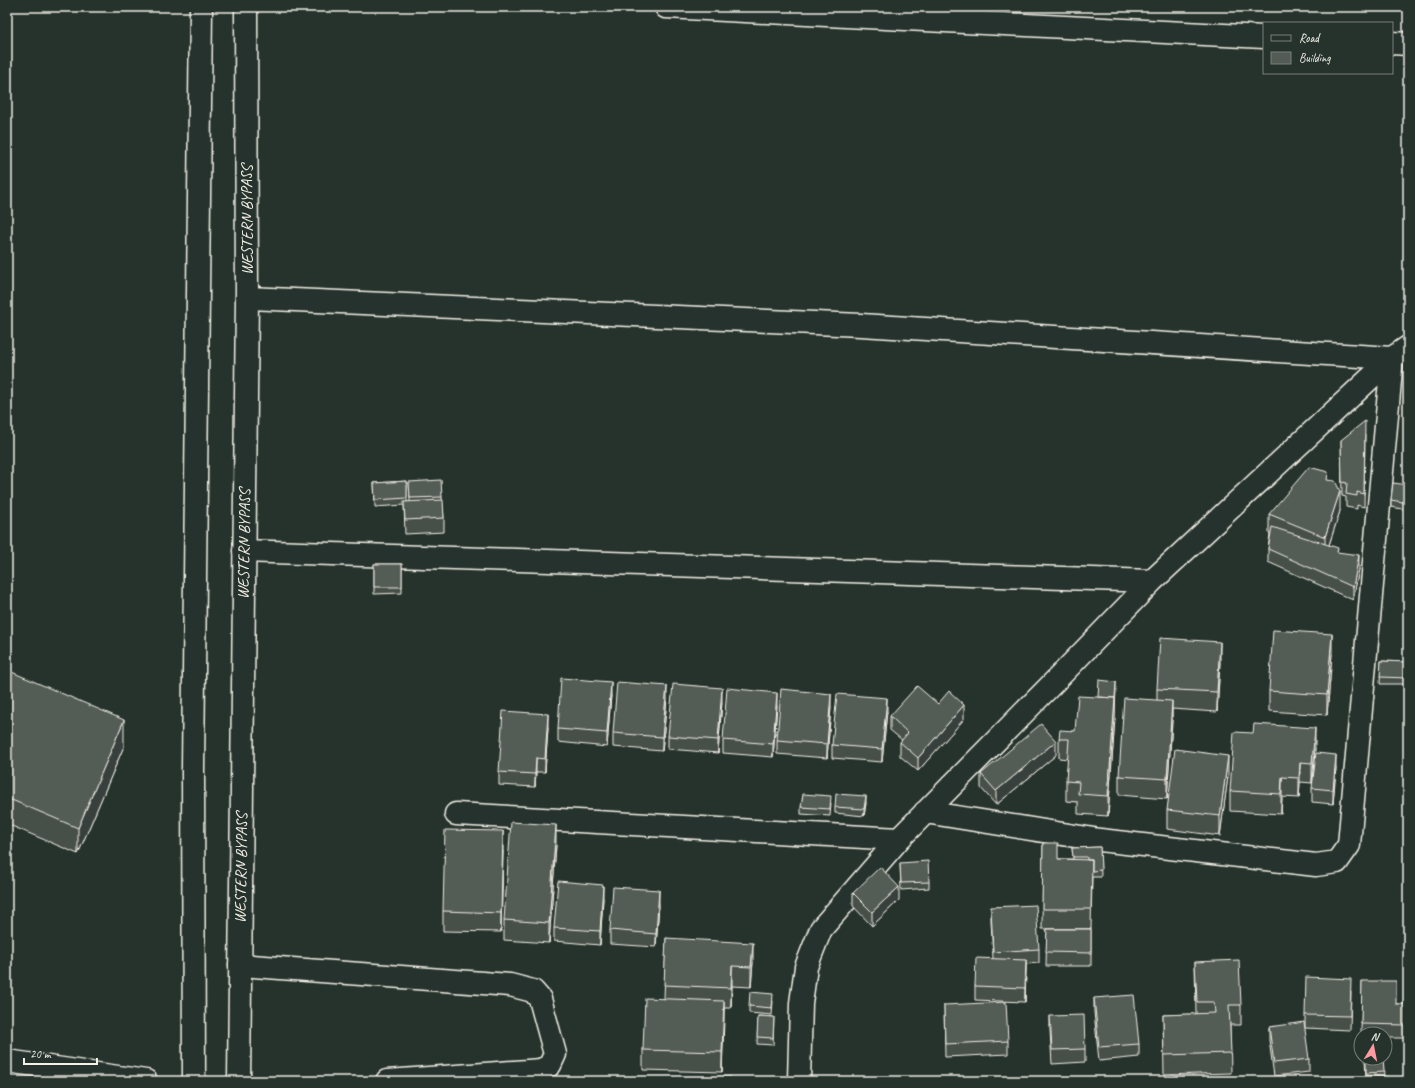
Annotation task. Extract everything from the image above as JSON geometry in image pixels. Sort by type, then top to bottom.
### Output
[{"type":"street","points":[[194,1081],[193,770],[201,7]]},
{"type":"street","name":"WESTERN BYPASS","points":[[239,1081],[247,298],[246,7]]},
{"type":"street","points":[[666,7],[954,14],[1263,37]]},
{"type":"street","points":[[1393,43],[1408,44]]},
{"type":"street","points":[[247,298],[861,325],[1400,352]]},
{"type":"street","points":[[799,1081],[801,1002],[806,967],[821,929],[899,839],[1152,581],[1400,352]]},
{"type":"street","points":[[925,812],[1116,842],[1316,865],[1337,862],[1349,845],[1400,352]]},
{"type":"street","points":[[244,551],[1152,581]]},
{"type":"street","points":[[456,814],[899,839]]},
{"type":"street","points":[[240,965],[510,985],[533,991],[540,999],[555,1054],[550,1065],[541,1070],[387,1081]]},
{"type":"street","points":[[7,1061],[146,1081]]},
{"type":"building","points":[[1365,421],[1364,494],[1357,492],[1357,496],[1346,494],[1347,483],[1342,482],[1341,440]]},
{"type":"building","points":[[1309,467],[1328,472],[1327,480],[1335,481],[1340,491],[1325,537],[1269,514]]},
{"type":"building","points":[[441,480],[442,497],[410,498],[409,482]]},
{"type":"building","points":[[407,481],[407,498],[375,500],[374,483]]},
{"type":"building","points":[[1393,483],[1408,485],[1408,503],[1391,500]]},
{"type":"building","points":[[443,500],[444,518],[405,520],[404,502]]},
{"type":"building","points":[[1272,527],[1338,548],[1337,552],[1359,555],[1353,587],[1268,549]]},
{"type":"building","points":[[374,564],[402,564],[402,587],[374,587]]},
{"type":"building","points":[[1273,630],[1332,634],[1327,695],[1269,691]]},
{"type":"building","points":[[1160,638],[1220,642],[1217,692],[1157,689]]},
{"type":"building","points":[[1381,661],[1408,662],[1408,678],[1380,677]]},
{"type":"building","points":[[7,670],[124,720],[78,828],[7,798]]},
{"type":"building","points":[[561,678],[611,682],[607,733],[558,729]]},
{"type":"building","points":[[1099,680],[1116,682],[1115,698],[1098,697]]},
{"type":"building","points":[[617,682],[667,686],[662,737],[613,733]]},
{"type":"building","points":[[673,684],[722,688],[718,740],[668,736]]},
{"type":"building","points":[[917,686],[938,704],[949,691],[964,705],[918,758],[900,742],[908,733],[890,716]]},
{"type":"building","points":[[727,688],[777,693],[773,744],[723,740]]},
{"type":"building","points":[[781,689],[831,694],[827,744],[777,740]]},
{"type":"building","points":[[837,694],[887,698],[882,749],[832,745]]},
{"type":"building","points":[[1078,696],[1115,698],[1108,796],[1078,794],[1079,782],[1066,781],[1069,739],[1059,739],[1060,730],[1075,731]]},
{"type":"building","points":[[1124,698],[1172,701],[1167,779],[1119,776]]},
{"type":"building","points":[[503,711],[548,714],[545,759],[536,758],[535,774],[499,772]]},
{"type":"building","points":[[1041,724],[1056,741],[996,791],[981,774]]},
{"type":"building","points":[[1254,724],[1315,728],[1312,763],[1300,762],[1299,778],[1282,777],[1281,794],[1230,791],[1234,732],[1253,733]]},
{"type":"building","points":[[1175,749],[1228,756],[1220,816],[1167,810]]},
{"type":"building","points":[[1316,753],[1336,755],[1333,790],[1312,788]]},
{"type":"building","points":[[803,794],[831,796],[830,809],[801,807]]},
{"type":"building","points":[[836,794],[866,796],[864,809],[835,807]]},
{"type":"building","points":[[511,822],[556,825],[549,923],[504,920]]},
{"type":"building","points":[[445,830],[503,831],[501,913],[443,911]]},
{"type":"building","points":[[1043,843],[1058,843],[1058,859],[1092,860],[1091,909],[1042,909]]},
{"type":"building","points":[[1100,847],[1101,870],[1092,871],[1092,860],[1087,860],[1087,857],[1073,857],[1072,848]]},
{"type":"building","points":[[928,861],[929,882],[901,883],[900,863]]},
{"type":"building","points":[[880,867],[899,887],[872,912],[853,893]]},
{"type":"building","points":[[558,881],[603,885],[600,931],[554,928]]},
{"type":"building","points":[[613,887],[659,890],[656,934],[610,930]]},
{"type":"building","points":[[1036,905],[1039,949],[993,952],[991,907]]},
{"type":"building","points":[[1047,929],[1091,929],[1091,953],[1046,952]]},
{"type":"building","points":[[666,938],[753,943],[751,967],[732,966],[731,988],[664,985]]},
{"type":"building","points":[[976,958],[1026,960],[1025,988],[975,986]]},
{"type":"building","points":[[1239,960],[1241,1005],[1229,1005],[1231,1053],[1164,1055],[1163,1015],[1215,1013],[1214,1002],[1197,1002],[1195,962]]},
{"type":"building","points":[[1306,977],[1351,979],[1350,1016],[1305,1015]]},
{"type":"building","points":[[1362,981],[1396,981],[1396,1004],[1406,1004],[1406,1025],[1361,1024]]},
{"type":"building","points":[[750,992],[773,994],[772,1008],[749,1006]]},
{"type":"building","points":[[1134,995],[1139,1044],[1099,1047],[1094,998]]},
{"type":"building","points":[[645,998],[724,1001],[722,1052],[643,1050]]},
{"type":"building","points":[[1006,1002],[1008,1041],[945,1044],[944,1005]]},
{"type":"building","points":[[1084,1015],[1085,1049],[1052,1050],[1050,1016]]},
{"type":"building","points":[[758,1016],[774,1017],[773,1038],[757,1037]]},
{"type":"building","points":[[1304,1022],[1309,1059],[1274,1063],[1269,1027]]},
{"type":"building","points":[[1366,1066],[1384,1066],[1384,1072],[1366,1073]]},
{"type":"building","points":[[1367,1075],[1388,1077],[1388,1081],[1367,1081]]},
{"type":"building","points":[[680,1077],[731,1077],[731,1081],[680,1081]]}]
